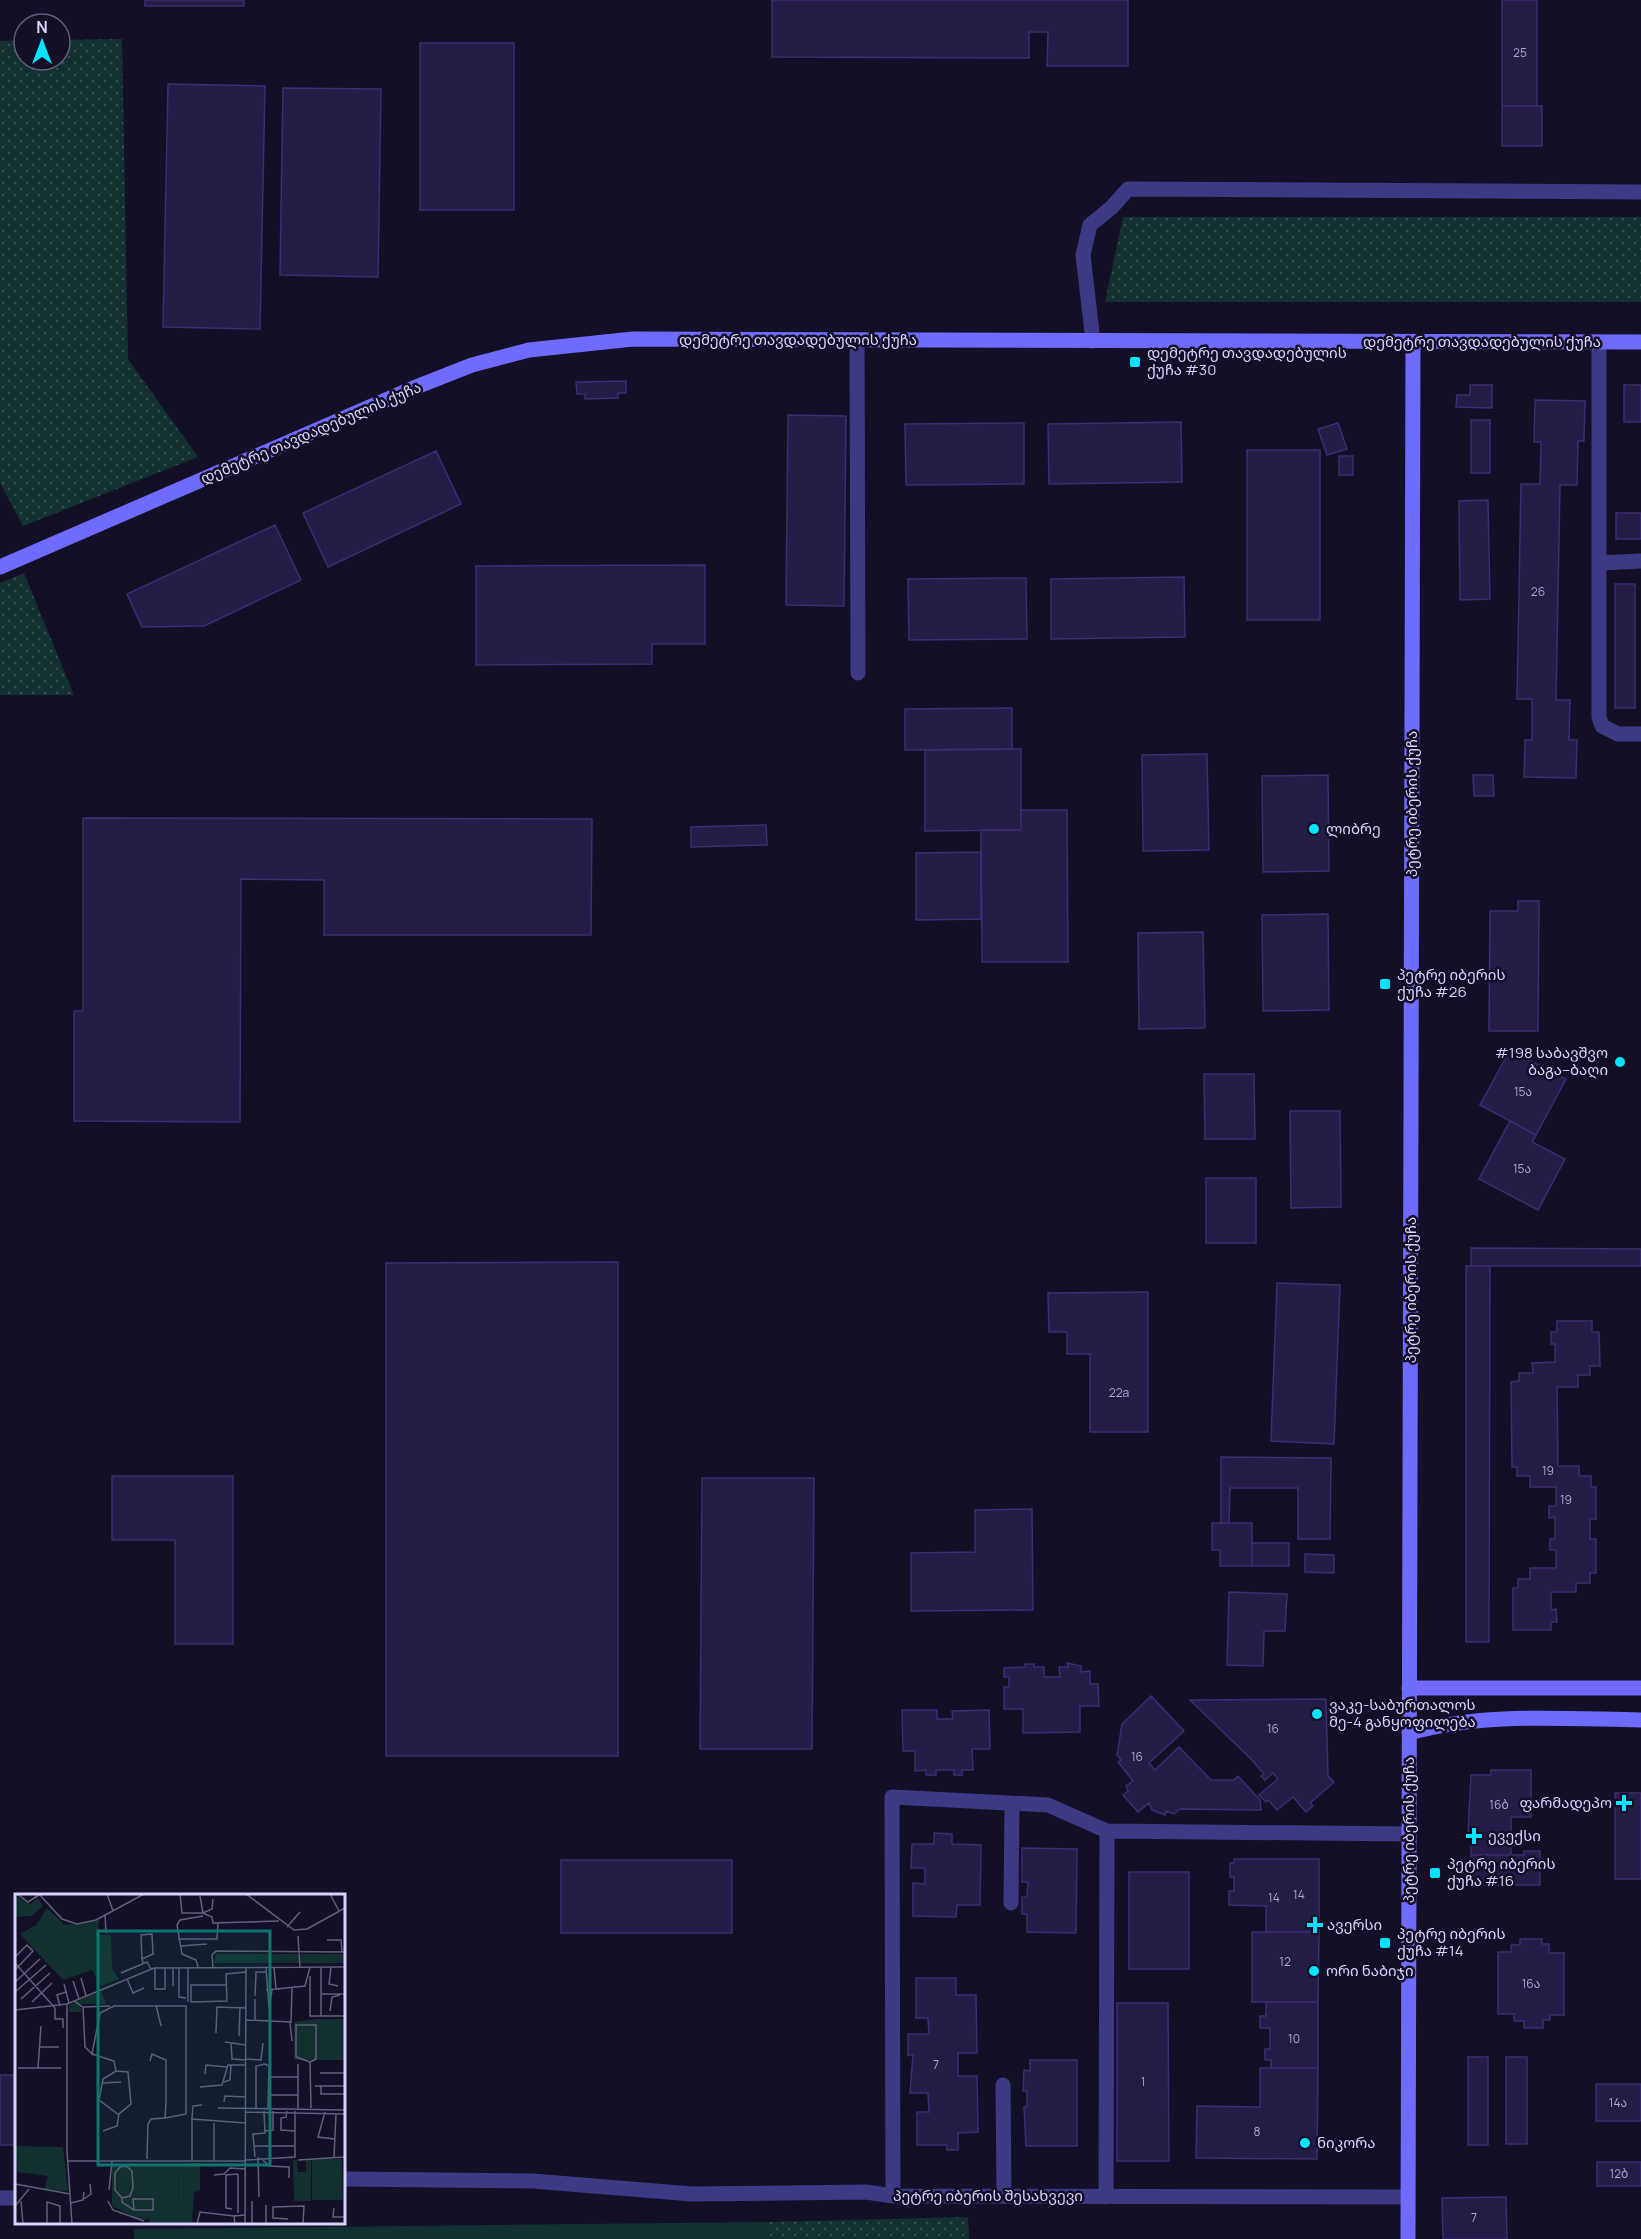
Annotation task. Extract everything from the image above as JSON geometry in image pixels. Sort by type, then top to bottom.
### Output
[{"type":"street","points":[[1093,341],[1083,255],[1090,225],[1113,207],[1128,189],[1641,192]]},
{"type":"street","name":"დემეტრე თავდადებულის ქუჩა","points":[[0,567],[416,387],[472,365],[529,350],[633,339],[1641,342]]},
{"type":"street","points":[[857,341],[858,673]]},
{"type":"street","name":"პეტრე იბერის ქუჩა","points":[[1407,2239],[1413,342]]},
{"type":"street","points":[[1599,342],[1601,563],[1599,717],[1602,726],[1611,731],[1641,734]]},
{"type":"street","points":[[1601,563],[1641,561]]},
{"type":"street","points":[[1409,1689],[1641,1688]]},
{"type":"street","points":[[1409,1733],[1451,1723],[1488,1720],[1641,1720]]},
{"type":"street","points":[[892,2196],[892,1797],[1048,1805],[1107,1831],[1409,1834]]},
{"type":"street","points":[[1011,1903],[1012,1803]]},
{"type":"street","points":[[1106,2197],[1107,1831]]},
{"type":"street","points":[[1003,2085],[1004,2196]]},
{"type":"street","name":"პეტრე იბერის შესახვევი","points":[[345,2179],[533,2181],[692,2194],[866,2192],[892,2196],[1408,2197]]},
{"type":"green space","points":[[122,39],[128,359],[198,457],[23,526],[0,483],[0,41],[12,40],[12,72],[72,72],[72,40]]},
{"type":"green space","points":[[1123,217],[1641,217],[1641,302],[1105,302]]},
{"type":"green space","points":[[24,573],[74,695],[0,695],[0,583]]},
{"type":"green space","points":[[968,2217],[969,2239],[767,2239],[766,2222]]},
{"type":"green space","points":[[766,2222],[767,2239],[134,2239],[134,2229]]},
{"type":"building","points":[[145,0],[244,0],[244,6],[145,6]]},
{"type":"building","points":[[772,0],[1128,0],[1128,66],[1047,66],[1048,32],[1029,32],[1029,58],[772,57]]},
{"type":"building","points":[[1502,0],[1537,0],[1537,106],[1502,106]]},
{"type":"building","points":[[420,43],[514,43],[514,210],[420,210]]},
{"type":"building","points":[[168,84],[265,86],[260,329],[163,327]]},
{"type":"building","points":[[283,88],[381,89],[378,277],[280,275]]},
{"type":"building","points":[[1502,106],[1542,106],[1542,146],[1502,146]]},
{"type":"building","points":[[626,381],[626,393],[618,393],[618,398],[585,399],[585,394],[577,394],[576,382]]},
{"type":"building","points":[[1470,385],[1492,385],[1492,408],[1456,407],[1457,395],[1470,395]]},
{"type":"building","points":[[1624,385],[1641,385],[1641,422],[1624,422]]},
{"type":"building","points":[[1535,400],[1585,401],[1584,441],[1578,441],[1577,485],[1560,485],[1556,700],[1570,700],[1569,740],[1577,740],[1576,778],[1524,777],[1525,740],[1532,740],[1532,699],[1517,699],[1521,484],[1540,484],[1541,442],[1534,442]]},
{"type":"building","points":[[788,415],[846,416],[844,606],[786,605]]},
{"type":"building","points":[[1471,420],[1490,420],[1490,473],[1471,473]]},
{"type":"building","points":[[1181,422],[1182,482],[1049,484],[1048,424]]},
{"type":"building","points":[[1024,423],[1024,484],[906,485],[905,424]]},
{"type":"building","points":[[1338,423],[1347,449],[1327,455],[1318,429]]},
{"type":"building","points":[[1247,450],[1320,450],[1320,620],[1247,620]]},
{"type":"building","points":[[436,451],[461,504],[328,567],[303,513]]},
{"type":"building","points":[[1339,456],[1353,456],[1353,475],[1339,475]]},
{"type":"building","points":[[1488,500],[1490,599],[1460,600],[1459,501]]},
{"type":"building","points":[[1616,513],[1641,513],[1641,539],[1616,539]]},
{"type":"building","points":[[275,525],[301,580],[204,626],[142,627],[127,594]]},
{"type":"building","points":[[705,565],[705,644],[652,644],[652,664],[476,665],[476,566]]},
{"type":"building","points":[[1184,577],[1185,637],[1051,639],[1051,579]]},
{"type":"building","points":[[1026,578],[1027,639],[909,640],[908,579]]},
{"type":"building","points":[[1615,584],[1635,584],[1635,708],[1615,708]]},
{"type":"building","points":[[1012,708],[1012,749],[905,750],[905,709]]},
{"type":"building","points":[[1021,749],[1021,830],[925,831],[925,750]]},
{"type":"building","points":[[1207,754],[1209,850],[1143,851],[1142,755]]},
{"type":"building","points":[[1328,775],[1329,871],[1263,872],[1262,776]]},
{"type":"building","points":[[1473,775],[1493,775],[1494,796],[1474,796]]},
{"type":"building","points":[[1021,810],[1067,810],[1068,962],[982,962],[981,830],[1021,830]]},
{"type":"building","points":[[83,818],[592,819],[591,935],[324,935],[324,880],[241,879],[240,1122],[74,1121],[74,1011],[83,1011]]},
{"type":"building","points":[[766,825],[767,845],[691,847],[691,827]]},
{"type":"building","points":[[981,852],[981,919],[916,920],[916,853]]},
{"type":"building","points":[[1518,901],[1539,901],[1538,1031],[1489,1031],[1490,911],[1518,911]]},
{"type":"building","points":[[1328,914],[1329,1010],[1263,1011],[1262,915]]},
{"type":"building","points":[[1203,932],[1205,1028],[1139,1029],[1138,933]]},
{"type":"building","points":[[1510,1050],[1566,1079],[1536,1135],[1480,1105]]},
{"type":"building","points":[[1204,1074],[1254,1074],[1255,1139],[1205,1139]]},
{"type":"building","points":[[1290,1111],[1340,1111],[1341,1207],[1291,1208]]},
{"type":"building","points":[[1510,1121],[1536,1135],[1532,1142],[1565,1159],[1538,1210],[1479,1179]]},
{"type":"building","points":[[1206,1178],[1256,1178],[1256,1243],[1206,1243]]},
{"type":"building","points":[[1471,1248],[1641,1249],[1641,1266],[1471,1266]]},
{"type":"building","points":[[618,1262],[618,1756],[386,1756],[386,1263]]},
{"type":"building","points":[[1466,1266],[1490,1266],[1489,1642],[1466,1642]]},
{"type":"building","points":[[1277,1283],[1340,1285],[1334,1444],[1271,1441]]},
{"type":"building","points":[[1148,1292],[1148,1432],[1090,1432],[1090,1354],[1067,1354],[1067,1332],[1049,1332],[1048,1293]]},
{"type":"building","points":[[1557,1321],[1592,1321],[1592,1332],[1599,1332],[1600,1366],[1590,1366],[1590,1375],[1578,1375],[1578,1387],[1557,1387],[1558,1466],[1579,1466],[1579,1476],[1591,1476],[1591,1487],[1596,1487],[1596,1519],[1590,1519],[1590,1539],[1596,1539],[1596,1573],[1590,1573],[1590,1583],[1576,1583],[1576,1592],[1551,1592],[1551,1610],[1556,1609],[1557,1622],[1551,1622],[1551,1630],[1513,1630],[1513,1588],[1518,1588],[1518,1579],[1530,1579],[1530,1568],[1556,1568],[1556,1550],[1550,1550],[1550,1539],[1555,1539],[1555,1517],[1549,1518],[1549,1506],[1556,1506],[1556,1487],[1530,1487],[1530,1476],[1517,1476],[1517,1467],[1512,1467],[1511,1382],[1519,1381],[1519,1373],[1533,1373],[1532,1363],[1555,1362],[1555,1344],[1551,1344],[1551,1332],[1557,1332]]},
{"type":"building","points":[[1221,1457],[1331,1458],[1330,1539],[1298,1539],[1298,1488],[1230,1488],[1229,1523],[1221,1523]]},
{"type":"building","points":[[112,1476],[233,1476],[233,1644],[175,1644],[175,1540],[112,1540]]},
{"type":"building","points":[[702,1478],[814,1478],[812,1749],[700,1749]]},
{"type":"building","points":[[1032,1509],[1033,1610],[911,1611],[911,1553],[975,1552],[975,1510]]},
{"type":"building","points":[[1212,1523],[1252,1523],[1252,1566],[1220,1566],[1220,1550],[1212,1550]]},
{"type":"building","points":[[1252,1543],[1289,1543],[1289,1566],[1252,1566]]},
{"type":"building","points":[[1305,1554],[1334,1555],[1334,1573],[1305,1572]]},
{"type":"building","points":[[1229,1592],[1287,1594],[1285,1631],[1264,1631],[1263,1666],[1227,1665]]},
{"type":"building","points":[[1067,1663],[1081,1666],[1081,1672],[1090,1671],[1090,1684],[1098,1684],[1099,1706],[1080,1706],[1080,1732],[1023,1733],[1023,1709],[1004,1709],[1004,1687],[1009,1687],[1009,1677],[1004,1677],[1004,1668],[1034,1664],[1034,1667],[1044,1667],[1044,1677],[1060,1677],[1059,1667],[1068,1667]]},
{"type":"building","points":[[1151,1696],[1184,1731],[1149,1763],[1155,1770],[1179,1747],[1211,1780],[1234,1780],[1238,1776],[1260,1800],[1261,1810],[1180,1809],[1174,1814],[1166,1811],[1165,1815],[1152,1810],[1149,1803],[1138,1812],[1123,1795],[1128,1791],[1126,1786],[1133,1781],[1118,1762],[1121,1760],[1117,1755],[1122,1724]]},
{"type":"building","points":[[1326,1699],[1328,1776],[1334,1782],[1310,1803],[1313,1806],[1306,1812],[1293,1797],[1277,1810],[1268,1800],[1266,1802],[1259,1795],[1278,1779],[1273,1773],[1265,1780],[1261,1776],[1264,1774],[1251,1759],[1190,1700]]},
{"type":"building","points":[[902,1710],[937,1710],[937,1719],[953,1719],[952,1711],[989,1710],[990,1749],[972,1749],[973,1770],[962,1770],[962,1775],[954,1775],[954,1770],[936,1770],[936,1775],[926,1775],[926,1770],[915,1771],[915,1751],[903,1751]]},
{"type":"building","points":[[1491,1770],[1531,1770],[1531,1817],[1511,1817],[1511,1855],[1471,1855],[1471,1834],[1468,1834],[1471,1775],[1491,1775]]},
{"type":"building","points":[[1615,1793],[1641,1793],[1641,1879],[1615,1879]]},
{"type":"building","points":[[934,1833],[952,1834],[952,1844],[981,1845],[980,1905],[957,1905],[956,1917],[913,1916],[913,1883],[925,1884],[925,1868],[911,1868],[912,1844],[934,1844]]},
{"type":"building","points":[[1022,1848],[1077,1849],[1076,1933],[1027,1932],[1027,1914],[1022,1914],[1022,1897],[1027,1897],[1028,1882],[1022,1882]]},
{"type":"building","points":[[1524,1851],[1540,1851],[1540,1885],[1471,1885],[1471,1855],[1524,1855]]},
{"type":"building","points":[[1234,1859],[1319,1859],[1319,1932],[1266,1932],[1266,1906],[1229,1905],[1229,1891],[1234,1891],[1234,1877],[1230,1877],[1230,1863],[1234,1863]]},
{"type":"building","points":[[561,1860],[732,1860],[732,1933],[561,1933]]},
{"type":"building","points":[[1129,1872],[1189,1872],[1189,1969],[1129,1969]]},
{"type":"building","points":[[1252,1932],[1319,1932],[1318,2002],[1252,2002]]},
{"type":"building","points":[[1520,1939],[1542,1939],[1542,1944],[1549,1944],[1549,1953],[1564,1953],[1564,2015],[1550,2015],[1550,2020],[1543,2020],[1543,2028],[1524,2028],[1524,2021],[1514,2021],[1514,2014],[1498,2014],[1498,1952],[1511,1952],[1511,1945],[1520,1945]]},
{"type":"building","points":[[916,1978],[956,1978],[956,1995],[976,1995],[977,2053],[958,2053],[958,2076],[977,2076],[978,2132],[958,2133],[958,2150],[947,2150],[947,2145],[917,2145],[917,2112],[929,2112],[928,2093],[910,2093],[913,2055],[908,2055],[908,2034],[929,2034],[928,2018],[916,2018]]},
{"type":"building","points":[[1266,2002],[1318,2002],[1318,2068],[1271,2068],[1271,2060],[1265,2060],[1265,2049],[1270,2049],[1270,2028],[1260,2028],[1260,2016],[1266,2016]]},
{"type":"building","points":[[1117,2003],[1168,2003],[1169,2161],[1117,2161]]},
{"type":"building","points":[[1468,2057],[1488,2057],[1488,2145],[1468,2145]]},
{"type":"building","points":[[1506,2057],[1527,2057],[1527,2144],[1506,2144]]},
{"type":"building","points":[[1030,2060],[1077,2060],[1077,2146],[1026,2146],[1024,2107],[1027,2107],[1027,2091],[1023,2091],[1024,2070],[1030,2071]]},
{"type":"building","points":[[1260,2068],[1318,2068],[1317,2159],[1196,2158],[1197,2106],[1260,2107]]},
{"type":"building","points":[[0,2075],[15,2075],[15,2145],[0,2145]]},
{"type":"building","points":[[1596,2084],[1641,2084],[1641,2121],[1596,2121]]},
{"type":"building","points":[[1597,2162],[1641,2162],[1641,2186],[1597,2186]]},
{"type":"building","points":[[1506,2197],[1507,2239],[1443,2239],[1442,2198]]},
{"type":"place","name":"დემეტრე თავდადებულის ქუჩა #30","points":[[1135,362]]},
{"type":"place","name":"ლიბრე","points":[[1314,829]]},
{"type":"place","name":"პეტრე იბერის ქუჩა #26","points":[[1385,984]]},
{"type":"place","name":"#198 საბავშვო ბაგა–ბაღი","points":[[1620,1062]]},
{"type":"place","name":"ვაკე-საბურთალოს მე-4 განყოფილება","points":[[1317,1714]]},
{"type":"place","name":"ფარმადეპო","points":[[1624,1803]]},
{"type":"place","name":"ევექსი","points":[[1474,1836]]},
{"type":"place","name":"პეტრე იბერის ქუჩა #16","points":[[1435,1873]]},
{"type":"place","name":"ავერსი","points":[[1315,1925]]},
{"type":"place","name":"პეტრე იბერის ქუჩა #14","points":[[1385,1943]]},
{"type":"place","name":"ორი ნაბიჯი","points":[[1314,1971]]},
{"type":"place","name":"ნიკორა","points":[[1305,2143]]}]
